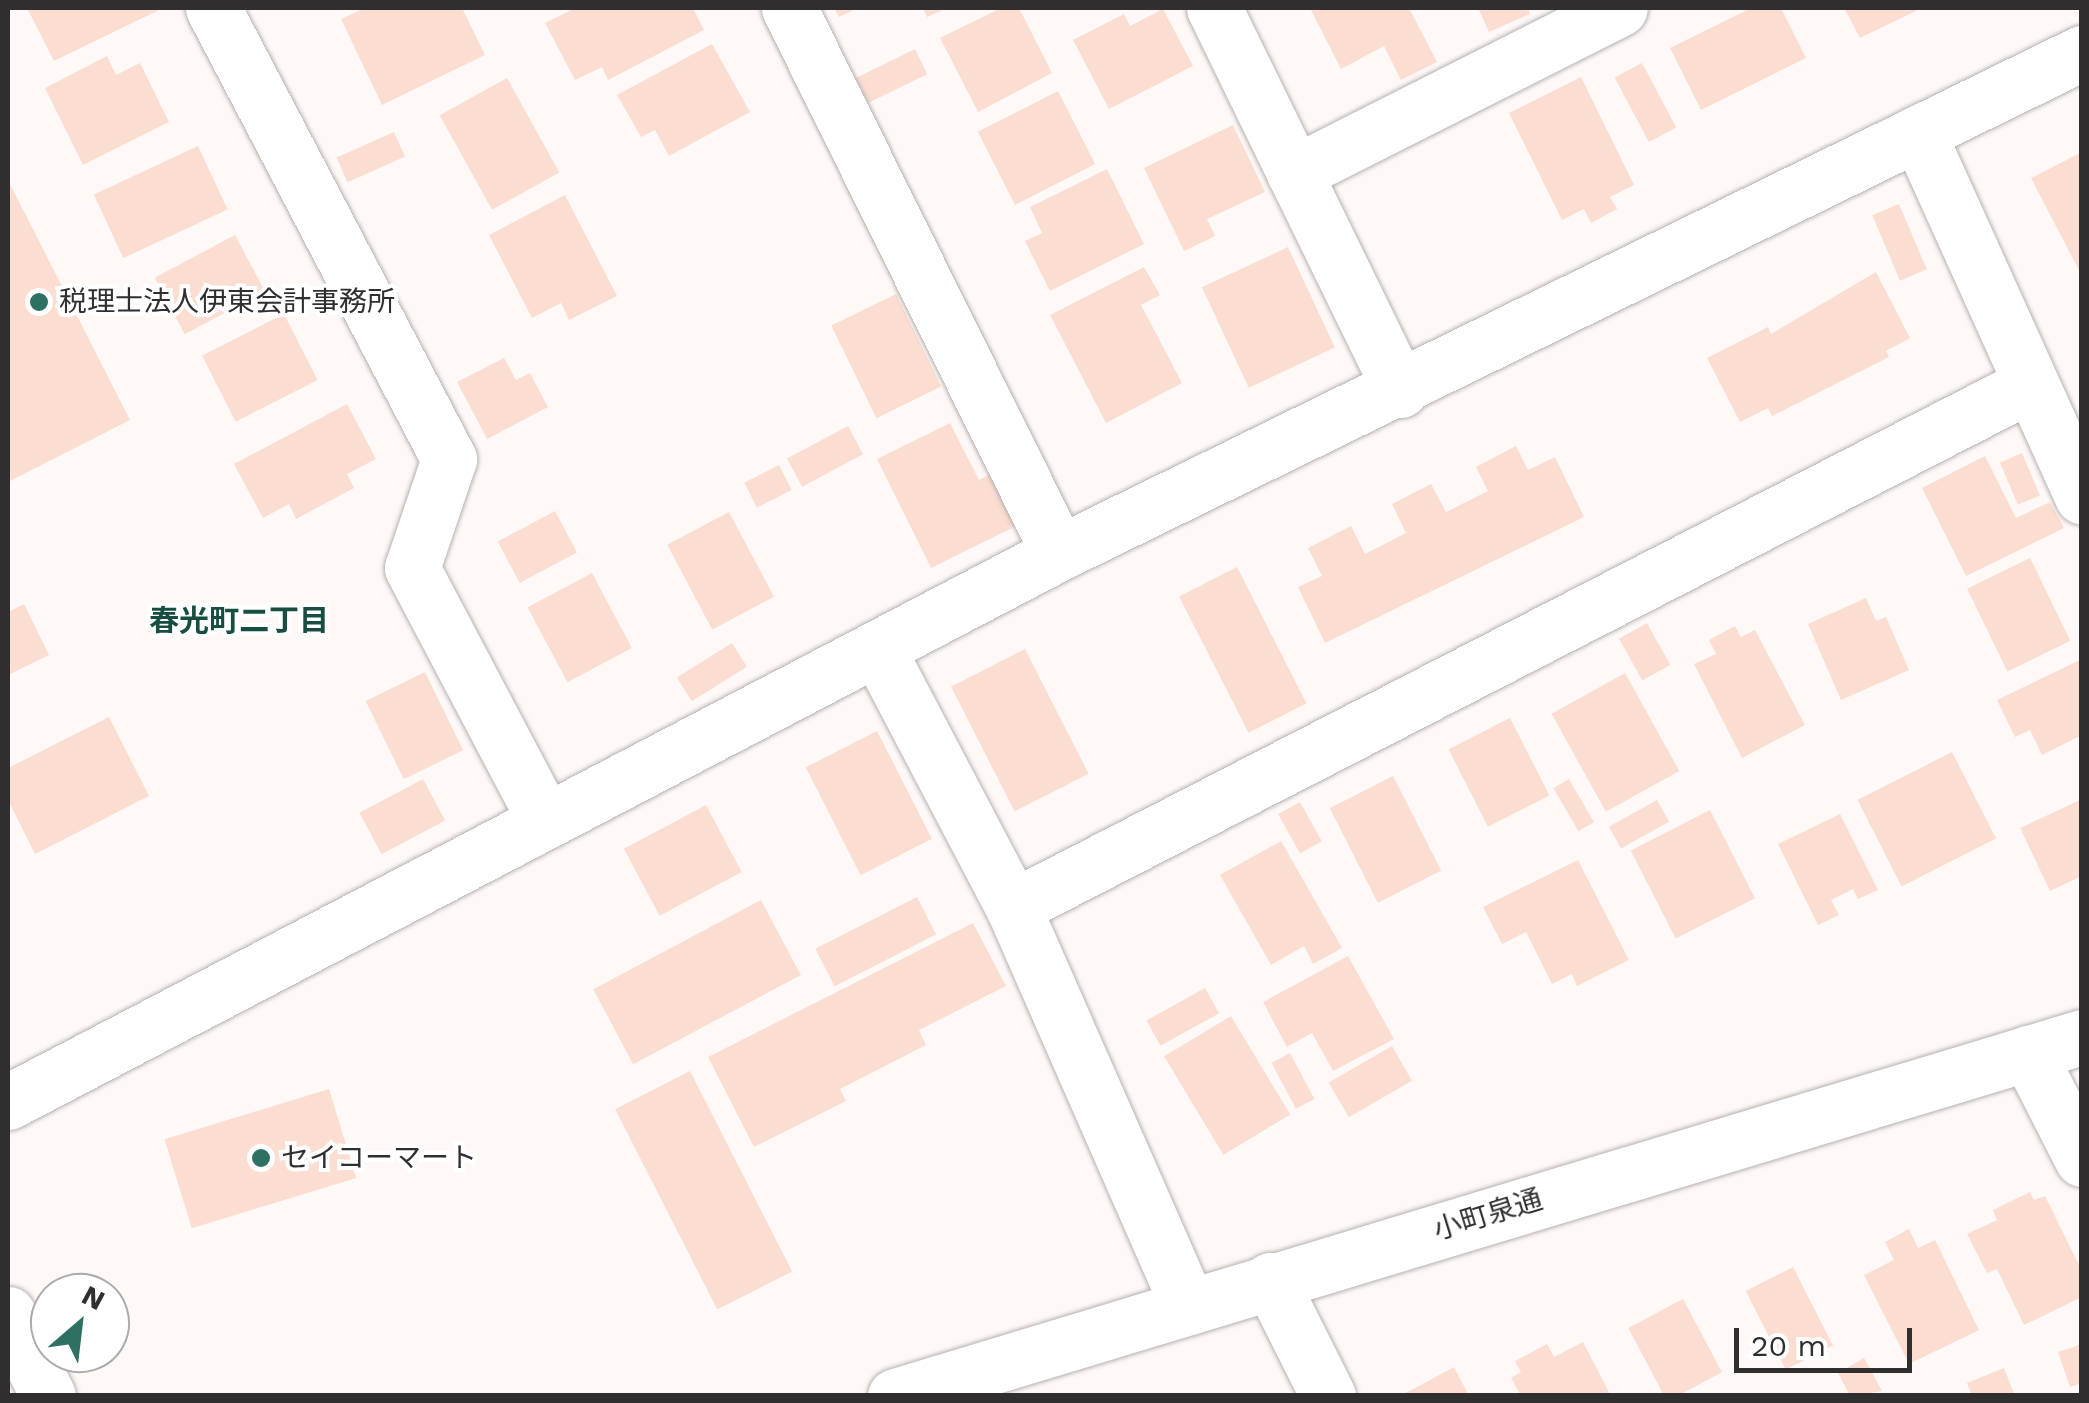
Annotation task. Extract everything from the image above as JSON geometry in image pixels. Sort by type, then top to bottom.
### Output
[{"type":"street","points":[[213,8],[450,459],[412,568],[545,820]]},
{"type":"street","points":[[789,8],[1059,552]]},
{"type":"street","points":[[1214,8],[1400,390]]},
{"type":"street","points":[[1294,173],[1620,8]]},
{"type":"street","points":[[8,1102],[1059,552],[1400,390],[2082,53]]},
{"type":"street","points":[[1918,133],[2082,496]]},
{"type":"street","points":[[1014,907],[2029,385]]},
{"type":"street","points":[[878,650],[1014,907],[1189,1308]]},
{"type":"street","name":"小町泉通","points":[[895,1396],[2082,1037]]},
{"type":"street","points":[[2028,1053],[2082,1159]]},
{"type":"street","points":[[1270,1280],[1328,1396]]},
{"type":"street","points":[[8,1314],[48,1396]]},
{"type":"building","points":[[27,8],[163,8],[54,61]]},
{"type":"building","points":[[365,8],[462,8],[485,55],[382,105],[341,19]]},
{"type":"building","points":[[575,8],[693,8],[704,30],[608,80],[602,67],[575,80],[545,23]]},
{"type":"building","points":[[834,8],[858,8],[839,17]]},
{"type":"building","points":[[923,8],[947,8],[927,17]]},
{"type":"building","points":[[1001,8],[1019,8],[1052,73],[978,112],[940,38]]},
{"type":"building","points":[[1310,8],[1409,8],[1437,62],[1401,80],[1384,46],[1341,69]]},
{"type":"building","points":[[1478,8],[1528,8],[1530,14],[1489,32]]},
{"type":"building","points":[[1751,8],[1781,8],[1806,58],[1701,110],[1670,48]]},
{"type":"building","points":[[1844,8],[1922,8],[1860,38]]},
{"type":"building","points":[[1163,9],[1193,66],[1109,109],[1073,40],[1124,14],[1130,26]]},
{"type":"building","points":[[712,44],[750,112],[669,156],[655,130],[641,137],[617,95]]},
{"type":"building","points":[[915,49],[927,74],[868,103],[856,78]]},
{"type":"building","points":[[107,56],[116,75],[140,63],[169,122],[83,165],[45,88]]},
{"type":"building","points":[[1642,63],[1676,127],[1649,142],[1615,78]]},
{"type":"building","points":[[1581,77],[1634,185],[1610,197],[1617,209],[1591,223],[1584,209],[1562,220],[1509,113]]},
{"type":"building","points":[[507,78],[559,172],[492,210],[440,115]]},
{"type":"building","points":[[1058,91],[1095,164],[1015,205],[978,132]]},
{"type":"building","points":[[1233,125],[1265,192],[1207,219],[1215,236],[1184,251],[1144,168]]},
{"type":"building","points":[[394,132],[405,157],[347,182],[336,158]]},
{"type":"building","points":[[198,146],[228,209],[123,258],[94,195]]},
{"type":"building","points":[[2082,152],[2082,276],[2031,178]]},
{"type":"building","points":[[1107,169],[1144,244],[1050,291],[1025,241],[1042,233],[1030,207]]},
{"type":"building","name":"税理士法人伊東会計事務所","points":[[8,180],[130,420],[8,482]]},
{"type":"building","points":[[565,195],[617,296],[569,320],[561,303],[532,318],[489,235]]},
{"type":"building","points":[[1899,204],[1927,269],[1900,281],[1872,215]]},
{"type":"building","points":[[235,235],[265,292],[185,334],[155,278]]},
{"type":"building","points":[[1288,247],[1335,348],[1249,388],[1202,287]]},
{"type":"building","points":[[1144,267],[1160,295],[1141,305],[1182,383],[1106,423],[1050,315]]},
{"type":"building","points":[[1876,272],[1910,338],[1886,351],[1889,357],[1772,416],[1768,408],[1740,422],[1707,358],[1768,327],[1771,334]]},
{"type":"building","points":[[896,294],[941,387],[876,418],[831,326]]},
{"type":"building","points":[[284,314],[318,380],[236,422],[202,356]]},
{"type":"building","points":[[504,358],[516,380],[530,373],[548,407],[487,439],[457,382]]},
{"type":"building","points":[[347,404],[376,459],[347,474],[354,488],[296,519],[289,504],[263,518],[234,464]]},
{"type":"building","points":[[950,423],[979,480],[993,473],[1018,525],[931,568],[877,459]]},
{"type":"building","points":[[848,426],[863,454],[802,487],[787,458]]},
{"type":"building","points":[[1516,446],[1528,470],[1555,457],[1584,517],[1325,643],[1298,587],[1322,576],[1308,548],[1351,526],[1365,554],[1406,533],[1392,504],[1431,484],[1446,512],[1488,491],[1476,467]]},
{"type":"building","points":[[2022,453],[2040,495],[2018,505],[2000,462]]},
{"type":"building","points":[[1985,456],[2016,518],[2050,502],[2064,528],[1966,576],[1922,488]]},
{"type":"building","points":[[779,465],[792,490],[757,508],[744,483]]},
{"type":"building","points":[[555,511],[577,552],[520,583],[498,542]]},
{"type":"building","points":[[729,512],[774,597],[712,630],[667,545]]},
{"type":"building","points":[[2030,558],[2070,641],[2007,671],[1967,589]]},
{"type":"building","points":[[1237,567],[1306,703],[1249,733],[1179,597]]},
{"type":"building","points":[[592,573],[632,648],[567,682],[528,607]]},
{"type":"building","points":[[1866,598],[1876,621],[1886,617],[1909,670],[1841,700],[1808,624]]},
{"type":"building","points":[[24,604],[49,655],[8,675],[8,612]]},
{"type":"building","points":[[1647,623],[1670,665],[1642,680],[1619,639]]},
{"type":"building","points":[[1735,626],[1741,637],[1755,630],[1805,725],[1742,758],[1694,664],[1716,654],[1709,640]]},
{"type":"building","points":[[732,643],[747,667],[692,701],[677,677]]},
{"type":"building","points":[[1025,649],[1089,774],[1015,811],[951,687]]},
{"type":"building","points":[[2082,659],[2082,735],[2042,755],[2030,730],[2015,737],[1997,700]]},
{"type":"building","points":[[425,672],[463,750],[404,779],[366,701]]},
{"type":"building","points":[[1625,673],[1679,771],[1606,812],[1552,714]]},
{"type":"building","points":[[109,717],[149,796],[35,854],[8,800],[8,768]]},
{"type":"building","points":[[1510,718],[1549,796],[1488,827],[1449,749]]},
{"type":"building","points":[[877,731],[932,839],[861,875],[806,767]]},
{"type":"building","points":[[1952,752],[1996,838],[1902,887],[1858,800]]},
{"type":"building","points":[[1393,776],[1441,870],[1378,903],[1330,808]]},
{"type":"building","points":[[423,779],[445,820],[381,854],[359,813]]},
{"type":"building","points":[[1569,779],[1594,822],[1578,831],[1553,788]]},
{"type":"building","points":[[2082,799],[2082,876],[2050,891],[2020,828]]},
{"type":"building","points":[[1657,800],[1669,822],[1621,849],[1609,827]]},
{"type":"building","points":[[1300,802],[1322,841],[1300,853],[1278,814]]},
{"type":"building","points":[[706,805],[742,872],[660,916],[624,849]]},
{"type":"building","points":[[1710,810],[1755,898],[1676,939],[1631,850]]},
{"type":"building","points":[[1840,814],[1878,890],[1858,899],[1853,889],[1831,900],[1839,915],[1818,925],[1778,844]]},
{"type":"building","points":[[1281,841],[1342,948],[1313,964],[1304,946],[1271,965],[1220,875]]},
{"type":"building","points":[[1578,860],[1629,960],[1577,986],[1572,974],[1552,984],[1526,932],[1502,944],[1483,907]]},
{"type":"building","points":[[917,897],[936,934],[834,986],[815,949]]},
{"type":"building","points":[[761,900],[801,975],[633,1064],[593,989]]},
{"type":"building","points":[[973,923],[1006,986],[919,1030],[926,1045],[840,1089],[846,1101],[754,1147],[708,1057]]},
{"type":"building","points":[[1348,956],[1394,1039],[1333,1071],[1312,1033],[1287,1047],[1263,1002]]},
{"type":"building","points":[[1205,988],[1219,1013],[1160,1046],[1146,1020]]},
{"type":"building","points":[[1231,1016],[1290,1115],[1223,1155],[1164,1056]]},
{"type":"building","points":[[1392,1046],[1412,1081],[1349,1117],[1329,1082]]},
{"type":"building","points":[[1290,1053],[1314,1099],[1296,1109],[1271,1063]]},
{"type":"building","points":[[690,1071],[792,1271],[717,1310],[615,1109]]},
{"type":"building","name":"セイコーマート","points":[[329,1089],[356,1178],[192,1228],[165,1139]]},
{"type":"building","points":[[2030,1192],[2034,1200],[2045,1196],[2082,1271],[2082,1297],[2024,1325],[1997,1269],[1987,1273],[1967,1234],[1997,1220],[1993,1210]]},
{"type":"building","points":[[1909,1229],[1918,1248],[1935,1240],[1979,1330],[1909,1364],[1864,1275],[1894,1260],[1885,1242]]},
{"type":"building","points":[[1793,1267],[1833,1345],[1786,1369],[1746,1291]]},
{"type":"building","points":[[1683,1299],[1722,1372],[1677,1396],[1664,1396],[1628,1328]]},
{"type":"building","points":[[1583,1342],[1611,1396],[1521,1396],[1511,1378],[1521,1372],[1515,1361],[1547,1344],[1554,1357]]},
{"type":"building","points":[[2082,1344],[2082,1383],[2070,1387],[2058,1352]]},
{"type":"building","points":[[1864,1358],[1882,1391],[1850,1396],[1838,1373]]},
{"type":"building","points":[[1454,1367],[1469,1396],[1400,1396]]},
{"type":"building","points":[[2004,1368],[2015,1396],[1972,1396],[1967,1383]]},
{"type":"place","name":"税理士法人伊東会計事務所","points":[[39,302]]},
{"type":"place","name":"セイコーマート","points":[[261,1158]]},
{"type":"district","name":"春光町二丁目","points":[[239,621]]}]
